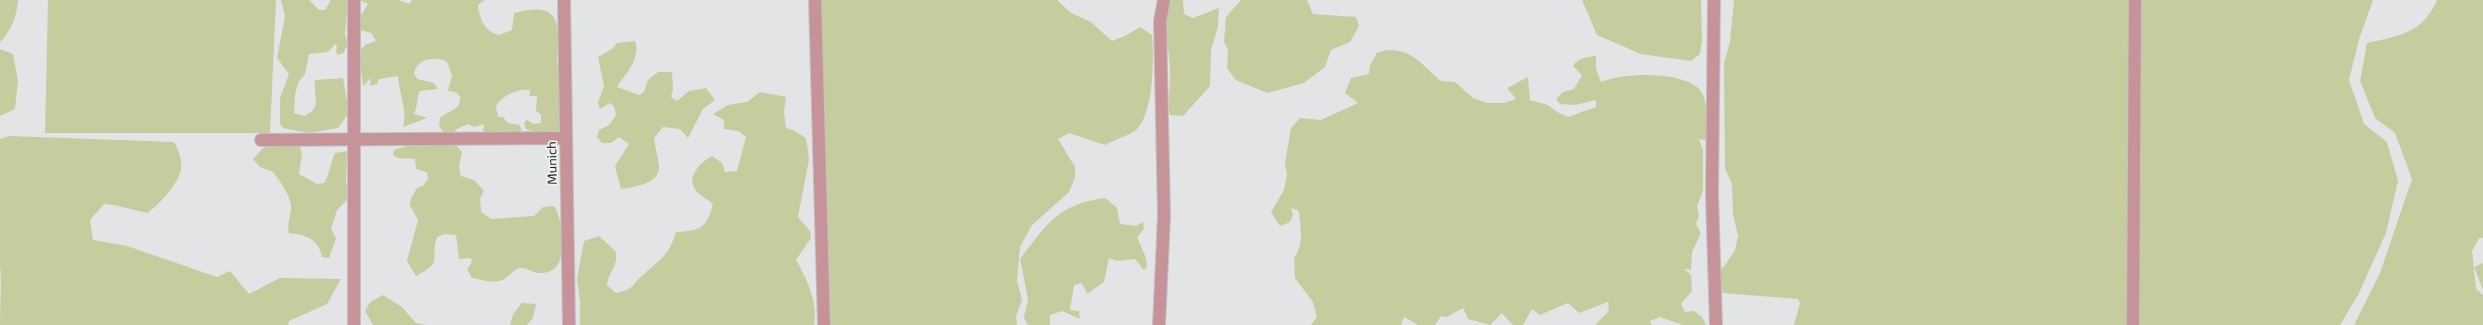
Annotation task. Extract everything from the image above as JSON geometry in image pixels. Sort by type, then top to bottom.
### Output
[{"type":"street","points":[[354,0],[354,325]]},
{"type":"street","name":"Munich","points":[[564,0],[569,325]]},
{"type":"street","points":[[815,0],[824,325]]},
{"type":"street","points":[[1159,325],[1164,216],[1160,21],[1164,0]]},
{"type":"street","points":[[1714,0],[1712,195],[1716,325]]},
{"type":"street","points":[[2133,325],[2135,0]]},
{"type":"street","points":[[260,140],[566,138]]},
{"type":"green space","points":[[0,0],[18,0],[13,23],[0,42]]},
{"type":"green space","points":[[48,0],[276,0],[270,133],[45,133]]},
{"type":"green space","points":[[281,0],[309,0],[319,10],[325,10],[331,0],[348,0],[345,34],[348,44],[343,53],[338,55],[336,52],[337,46],[335,44],[328,52],[309,54],[305,74],[298,83],[295,95],[294,113],[304,116],[310,113],[315,106],[315,80],[343,78],[349,113],[338,128],[308,133],[283,128],[280,124],[280,98],[289,74],[277,58],[285,16]]},
{"type":"green space","points":[[360,0],[398,0],[410,4],[412,0],[485,0],[478,5],[481,19],[486,28],[499,35],[512,30],[514,13],[530,10],[541,10],[549,13],[555,19],[557,27],[557,63],[562,67],[559,98],[564,102],[563,119],[560,128],[558,131],[547,131],[540,134],[526,129],[524,123],[527,120],[534,124],[541,123],[541,115],[536,111],[537,96],[529,96],[530,90],[521,90],[506,96],[496,106],[498,117],[503,117],[508,123],[519,125],[522,130],[518,134],[501,131],[493,134],[483,131],[484,124],[474,127],[468,124],[457,129],[451,135],[444,133],[439,126],[440,118],[454,110],[459,105],[460,96],[455,92],[448,91],[452,75],[447,62],[437,59],[423,61],[416,68],[414,73],[417,79],[434,83],[438,89],[420,91],[414,114],[427,118],[403,127],[404,110],[398,76],[379,79],[377,84],[370,86],[371,78],[363,86],[359,52],[365,45],[376,41],[371,33],[357,29],[358,20],[368,4]]},
{"type":"green space","points":[[819,0],[1057,0],[1071,13],[1091,22],[1112,41],[1125,36],[1140,27],[1152,35],[1153,71],[1150,99],[1142,122],[1136,130],[1105,145],[1069,133],[1058,139],[1075,167],[1075,177],[1069,192],[1032,225],[1020,247],[1017,281],[1022,300],[1016,316],[1017,325],[831,325]]},
{"type":"green space","points":[[1172,0],[1183,0],[1184,14],[1193,18],[1219,8],[1218,27],[1211,50],[1210,86],[1183,116],[1170,115],[1169,111],[1169,57],[1161,19]]},
{"type":"green space","points":[[1241,0],[1307,0],[1313,14],[1356,17],[1359,26],[1350,42],[1331,50],[1325,67],[1304,83],[1267,93],[1236,80],[1227,68],[1228,50],[1224,42],[1226,17]]},
{"type":"green space","points":[[1582,0],[1701,0],[1702,41],[1700,54],[1691,61],[1641,54],[1597,35]]},
{"type":"green space","points":[[1734,0],[2373,0],[2359,39],[2349,80],[2364,124],[2387,142],[2398,181],[2386,233],[2358,295],[2340,325],[1794,325],[1800,303],[1798,299],[1723,293],[1718,279],[1720,270],[1735,250],[1738,236],[1733,214],[1732,184],[1725,168],[1724,63],[1730,42]]},
{"type":"green space","points":[[2437,0],[2483,0],[2483,238],[2479,238],[2472,251],[2476,289],[2483,295],[2483,325],[2354,325],[2380,273],[2412,179],[2395,133],[2375,118],[2360,81],[2367,43],[2400,35],[2409,31],[2425,20]]},
{"type":"green space","points":[[635,41],[636,54],[632,66],[617,87],[639,95],[644,92],[648,80],[658,72],[672,72],[673,89],[671,97],[677,101],[689,91],[706,88],[715,100],[703,109],[688,138],[680,129],[663,127],[654,138],[659,166],[655,177],[645,184],[621,189],[615,166],[629,144],[619,137],[611,143],[602,143],[597,137],[599,130],[609,125],[616,115],[614,106],[610,103],[600,109],[598,102],[604,86],[598,57],[612,49],[617,43]]},
{"type":"green space","points":[[0,49],[13,54],[18,81],[15,109],[0,116]]},
{"type":"green space","points":[[1387,50],[1396,50],[1411,55],[1441,81],[1455,82],[1473,98],[1487,103],[1504,103],[1516,99],[1507,88],[1528,77],[1530,100],[1548,105],[1557,112],[1568,117],[1596,107],[1596,100],[1575,105],[1560,104],[1556,99],[1563,92],[1574,89],[1582,75],[1573,66],[1577,61],[1586,57],[1596,56],[1596,69],[1601,82],[1636,75],[1650,75],[1676,78],[1697,87],[1702,93],[1707,111],[1717,122],[1720,129],[1706,140],[1699,139],[1703,150],[1703,191],[1697,206],[1699,215],[1696,224],[1701,233],[1692,252],[1691,270],[1684,269],[1691,275],[1692,291],[1681,304],[1685,312],[1694,311],[1702,317],[1706,325],[1683,325],[1660,317],[1650,321],[1652,325],[1595,325],[1609,311],[1608,302],[1579,313],[1568,303],[1540,315],[1532,309],[1523,325],[1513,325],[1502,313],[1490,325],[1468,319],[1463,308],[1447,317],[1441,316],[1435,325],[1418,325],[1404,317],[1401,325],[1311,325],[1317,317],[1313,302],[1295,278],[1294,258],[1300,247],[1301,241],[1299,211],[1291,208],[1293,215],[1290,222],[1280,226],[1271,212],[1284,190],[1287,174],[1285,163],[1291,128],[1300,118],[1321,120],[1358,103],[1345,93],[1351,78],[1369,74],[1370,65],[1377,53]]},
{"type":"green space","points":[[760,92],[786,97],[784,112],[786,128],[793,130],[806,138],[809,159],[798,217],[810,231],[811,238],[796,260],[811,291],[815,316],[814,325],[580,325],[580,302],[577,279],[584,241],[599,236],[616,252],[616,262],[607,285],[616,293],[632,287],[667,252],[676,232],[697,229],[705,223],[708,218],[713,204],[698,193],[692,182],[698,167],[712,156],[722,163],[725,172],[737,171],[746,137],[738,131],[724,129],[724,120],[713,114],[728,105],[747,102]]},
{"type":"green space","points":[[9,136],[174,142],[180,155],[181,169],[173,187],[157,205],[147,213],[104,204],[90,220],[93,240],[127,246],[217,277],[230,271],[249,294],[280,278],[341,279],[327,304],[289,321],[288,325],[0,325],[0,139]]},
{"type":"green space","points":[[419,142],[456,145],[462,152],[459,167],[461,176],[474,180],[484,191],[480,198],[481,212],[491,219],[534,216],[543,207],[554,206],[560,221],[563,242],[562,252],[555,268],[548,272],[539,273],[519,268],[506,278],[497,282],[472,278],[467,269],[471,264],[472,259],[459,259],[456,235],[445,234],[437,237],[433,263],[425,271],[416,276],[407,261],[418,220],[411,208],[410,203],[417,188],[423,186],[428,179],[427,172],[416,169],[415,159],[398,158],[393,155],[394,150]]},
{"type":"green space","points":[[276,144],[299,144],[302,154],[299,174],[317,184],[324,183],[328,176],[335,153],[347,151],[346,182],[351,196],[337,210],[331,229],[336,238],[329,258],[322,257],[318,246],[311,239],[301,235],[289,233],[288,226],[291,205],[286,192],[273,172],[260,167],[253,159],[263,148]]},
{"type":"green space","points":[[1105,198],[1117,208],[1120,224],[1136,226],[1143,222],[1144,229],[1137,237],[1146,258],[1147,267],[1144,270],[1135,259],[1117,261],[1109,258],[1104,282],[1087,294],[1082,283],[1074,285],[1070,310],[1079,311],[1080,319],[1062,311],[1050,315],[1050,325],[1028,325],[1024,318],[1028,299],[1020,259],[1046,226],[1055,218],[1076,205]]},
{"type":"green space","points":[[2483,263],[2483,290],[2474,267]]},
{"type":"green space","points":[[383,295],[402,307],[416,323],[426,325],[373,325],[365,311],[370,302]]},
{"type":"green space","points":[[522,303],[536,304],[533,318],[527,325],[510,325],[513,314]]}]
